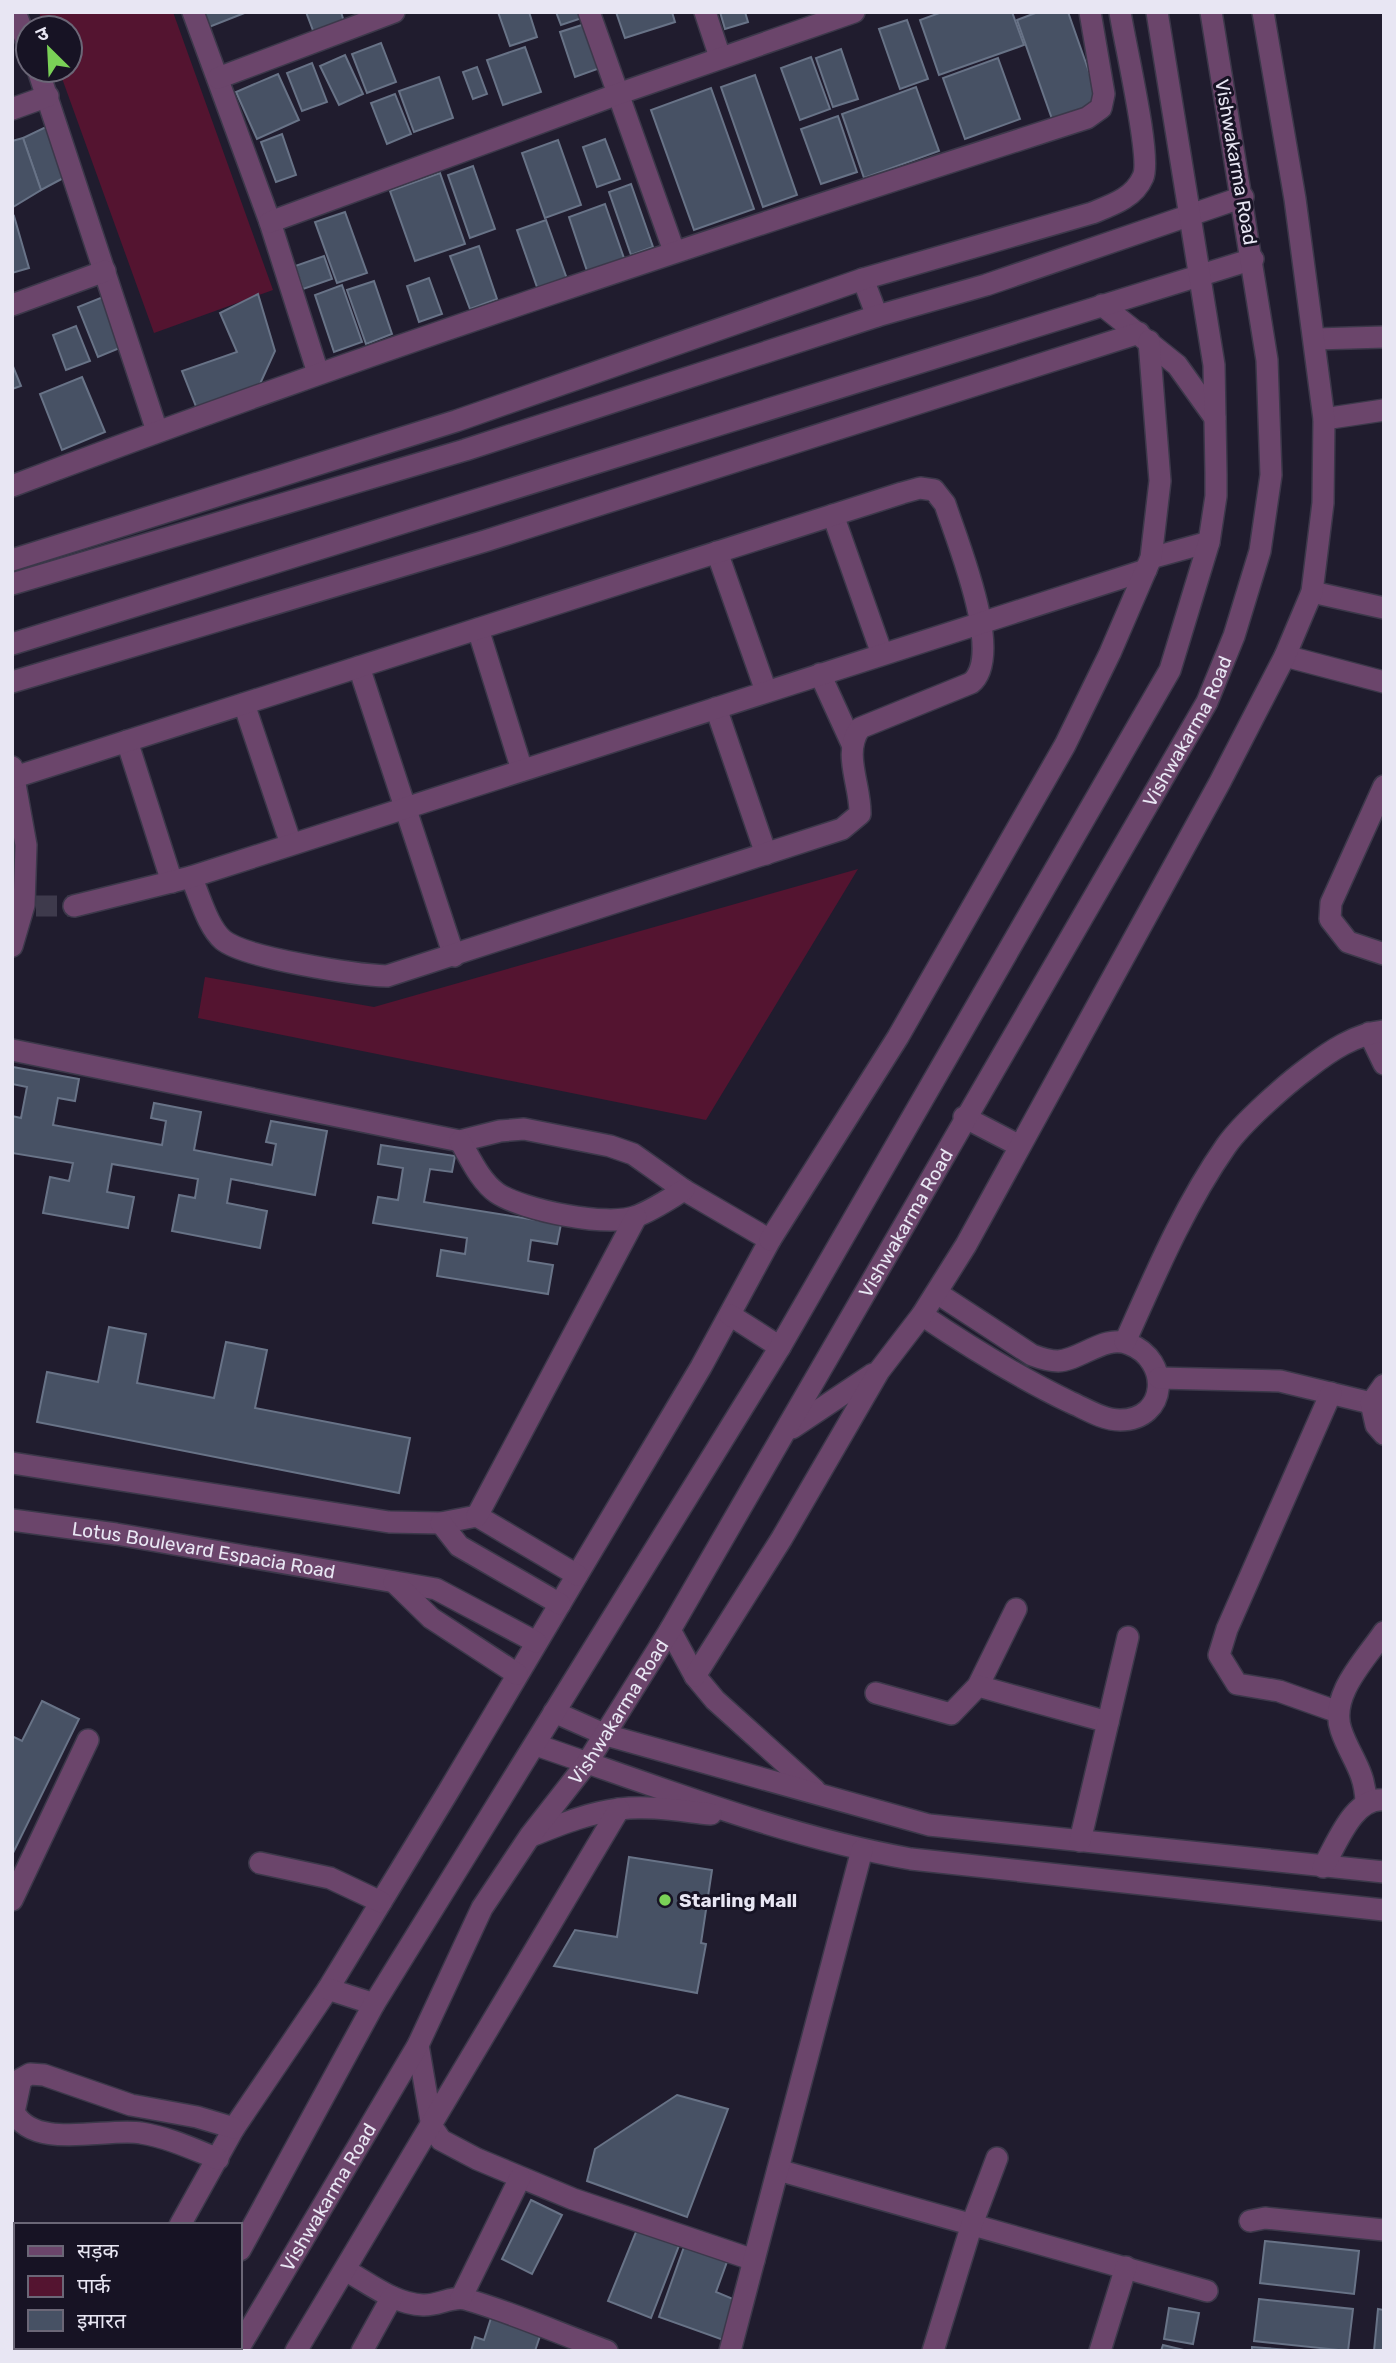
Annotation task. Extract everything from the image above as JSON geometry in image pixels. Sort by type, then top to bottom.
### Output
[{"type":"street","points":[[193,12],[270,222],[318,373]]},
{"type":"street","points":[[218,78],[394,12]]},
{"type":"street","points":[[589,12],[674,251]]},
{"type":"street","points":[[705,12],[720,57]]},
{"type":"street","points":[[270,222],[720,57],[854,12]]},
{"type":"street","points":[[12,486],[318,373],[674,251],[1087,118],[1101,108],[1104,94],[1090,12]]},
{"type":"street","points":[[12,560],[456,421],[863,279],[1092,213],[1133,192],[1145,175],[1143,148],[1119,12]]},
{"type":"street","points":[[242,2246],[374,2004],[780,1347],[1170,670],[1209,542],[1216,496],[1214,365],[1192,214],[1157,12]]},
{"type":"street","name":"Vishwakarma Road","points":[[242,2343],[418,2045],[482,1908],[530,1836],[606,1735],[670,1630],[787,1431],[964,1117],[1207,702],[1234,636],[1260,551],[1271,475],[1267,360],[1253,259],[1211,12]]},
{"type":"street","points":[[695,1676],[782,1538],[879,1371],[937,1293],[1103,998],[1286,656],[1312,592],[1323,503],[1324,419],[1316,339],[1263,12]]},
{"type":"street","points":[[43,84],[157,431]]},
{"type":"street","points":[[12,109],[48,96]]},
{"type":"street","points":[[12,584],[465,450],[877,316],[986,285],[1242,197]]},
{"type":"street","points":[[12,644],[1102,305],[1200,278],[1253,259]]},
{"type":"street","points":[[12,305],[105,271]]},
{"type":"street","points":[[863,279],[877,316]]},
{"type":"street","points":[[1102,305],[1177,365],[1214,418]]},
{"type":"street","points":[[181,2223],[234,2128],[328,1989],[578,1575],[730,1315],[770,1240],[898,1037],[1065,745],[1111,653],[1149,564],[1160,481],[1144,337]]},
{"type":"street","points":[[12,682],[485,541],[1144,337]]},
{"type":"street","points":[[1316,339],[1384,337]]},
{"type":"street","points":[[1324,419],[1384,410]]},
{"type":"street","points":[[12,946],[30,906],[26,845],[14,772],[127,741],[902,493],[920,488],[934,490],[946,504],[981,622],[984,663],[980,676],[971,683],[870,723],[860,729],[852,744]]},
{"type":"street","points":[[833,515],[881,654]]},
{"type":"street","points":[[75,906],[182,879],[408,807],[981,622],[1209,542]]},
{"type":"street","points":[[717,552],[766,691]]},
{"type":"street","points":[[1312,592],[1384,608]]},
{"type":"street","points":[[478,629],[522,770]]},
{"type":"street","points":[[1286,656],[1384,682]]},
{"type":"street","points":[[359,667],[408,807],[454,956]]},
{"type":"street","points":[[127,741],[182,879],[223,940],[242,950],[361,975],[387,976],[855,822],[860,814],[861,804],[852,744],[820,674]]},
{"type":"street","points":[[244,704],[291,844]]},
{"type":"street","points":[[716,708],[766,853]]},
{"type":"street","points":[[1384,786],[1331,903],[1330,919],[1348,942],[1384,954]]},
{"type":"street","points":[[1125,1342],[1171,1243],[1227,1143],[1297,1076],[1332,1051],[1376,1032],[1384,1064]]},
{"type":"street","points":[[12,1050],[460,1141],[500,1131],[524,1129],[610,1146],[633,1154],[684,1190],[770,1240]]},
{"type":"street","points":[[964,1117],[1018,1145]]},
{"type":"street","points":[[460,1141],[482,1177],[495,1192],[514,1202],[578,1217],[617,1220],[636,1217],[684,1190]]},
{"type":"street","points":[[477,1516],[636,1217]]},
{"type":"street","points":[[922,1315],[1022,1380],[1101,1416],[1118,1420],[1135,1418],[1149,1408],[1159,1391],[1159,1378],[1154,1362],[1140,1349],[1125,1342],[1104,1344],[1071,1359],[1044,1359],[1032,1355],[937,1293]]},
{"type":"street","points":[[730,1315],[780,1347]]},
{"type":"street","points":[[787,1431],[879,1371]]},
{"type":"street","points":[[1159,1378],[1280,1381],[1371,1403]]},
{"type":"street","points":[[1384,1385],[1371,1403],[1376,1425],[1384,1434]]},
{"type":"street","points":[[1331,1393],[1227,1629],[1219,1655],[1237,1684],[1279,1691],[1338,1712]]},
{"type":"street","points":[[12,1463],[389,1522],[441,1523],[477,1516],[578,1575]]},
{"type":"street","name":"Lotus Boulevard Espacia Road","points":[[12,1520],[116,1534],[436,1588],[536,1642]]},
{"type":"street","points":[[441,1523],[459,1546],[560,1604]]},
{"type":"street","points":[[394,1582],[431,1618],[517,1674]]},
{"type":"street","points":[[876,1693],[951,1714],[978,1686],[1016,1609]]},
{"type":"street","points":[[670,1630],[695,1676],[734,1719],[821,1795]]},
{"type":"street","points":[[1323,1867],[1357,1810],[1375,1801],[1341,1730],[1338,1712],[1345,1689],[1384,1632]]},
{"type":"street","points":[[1080,1841],[1128,1637]]},
{"type":"street","points":[[978,1686],[1108,1722]]},
{"type":"street","points":[[554,1713],[606,1735],[929,1825],[1384,1872]]},
{"type":"street","points":[[12,1900],[89,1740]]},
{"type":"street","points":[[536,1745],[748,1817],[862,1850],[925,1861],[1384,1910]]},
{"type":"street","points":[[530,1836],[575,1819],[619,1809],[647,1808],[748,1817]]},
{"type":"street","points":[[296,2351],[357,2276],[443,2139],[619,1809]]},
{"type":"street","points":[[730,2351],[862,1850]]},
{"type":"street","points":[[260,1863],[330,1878],[381,1902]]},
{"type":"street","points":[[328,1989],[374,2004]]},
{"type":"street","points":[[418,2045],[443,2139],[520,2178],[754,2260]]},
{"type":"street","points":[[218,2159],[150,2134],[109,2133],[74,2137],[33,2127],[17,2117],[14,2105],[21,2079],[30,2074],[44,2075],[145,2109],[197,2117],[234,2128]]},
{"type":"street","points":[[109,2133],[113,2098]]},
{"type":"street","points":[[933,2351],[972,2224],[997,2158]]},
{"type":"street","points":[[778,2170],[1207,2291]]},
{"type":"street","points":[[461,2298],[520,2178]]},
{"type":"street","points":[[1250,2221],[1265,2218],[1384,2230]]},
{"type":"street","points":[[1100,2351],[1126,2267]]},
{"type":"street","points":[[357,2276],[392,2297],[424,2305],[461,2298],[607,2351]]},
{"type":"street","points":[[362,2351],[392,2297]]},
{"type":"green space","points":[[173,12],[273,290],[154,333],[64,84],[84,84],[84,14],[40,14]]},
{"type":"green space","points":[[858,869],[706,1120],[198,1018],[205,977],[374,1007]]},
{"type":"building","points":[[197,12],[247,12],[204,29]]},
{"type":"building","points":[[306,12],[341,12],[344,22],[314,33]]},
{"type":"building","points":[[498,12],[529,12],[537,37],[510,46]]},
{"type":"building","points":[[556,12],[586,12],[588,16],[561,25]]},
{"type":"building","points":[[616,12],[672,12],[675,22],[625,38]]},
{"type":"building","points":[[720,12],[745,12],[748,22],[725,29]]},
{"type":"building","points":[[942,12],[1012,12],[1024,45],[939,75],[920,20]]},
{"type":"building","points":[[1038,12],[1068,12],[1100,103],[1052,119],[1017,20]]},
{"type":"building","points":[[907,20],[928,79],[900,89],[879,29]]},
{"type":"building","points":[[588,23],[603,67],[575,77],[560,32]]},
{"type":"building","points":[[381,43],[396,82],[367,93],[352,54]]},
{"type":"building","points":[[525,47],[541,92],[503,105],[487,60]]},
{"type":"building","points":[[841,49],[858,99],[833,107],[816,58]]},
{"type":"building","points":[[345,55],[363,94],[339,105],[320,66]]},
{"type":"building","points":[[811,57],[830,109],[800,120],[781,68]]},
{"type":"building","points":[[998,58],[1020,119],[965,139],[943,78]]},
{"type":"building","points":[[312,63],[327,102],[302,111],[287,73]]},
{"type":"building","points":[[477,67],[487,94],[473,99],[463,72]]},
{"type":"building","points":[[278,74],[299,120],[257,139],[236,92]]},
{"type":"building","points":[[755,75],[797,195],[763,207],[721,87]]},
{"type":"building","points":[[439,77],[453,118],[414,132],[399,91]]},
{"type":"building","points":[[916,87],[939,151],[864,178],[842,114]]},
{"type":"building","points":[[711,88],[754,209],[694,230],[651,110]]},
{"type":"building","points":[[395,94],[411,134],[387,144],[371,103]]},
{"type":"building","points":[[838,116],[857,172],[821,184],[801,129]]},
{"type":"building","points":[[50,125],[71,174],[41,190],[23,138]]},
{"type":"building","points":[[282,134],[296,175],[276,182],[261,142]]},
{"type":"building","points":[[23,138],[41,190],[13,207],[12,141]]},
{"type":"building","points":[[605,139],[620,179],[597,187],[583,147]]},
{"type":"building","points":[[558,140],[581,205],[545,218],[522,153]]},
{"type":"building","points":[[473,166],[495,229],[470,238],[448,175]]},
{"type":"building","points":[[440,173],[465,244],[415,261],[390,191]]},
{"type":"building","points":[[631,184],[653,247],[631,255],[609,192]]},
{"type":"building","points":[[605,204],[625,261],[588,274],[569,217]]},
{"type":"building","points":[[345,212],[367,273],[337,283],[315,222]]},
{"type":"building","points":[[14,216],[29,268],[12,273],[12,217]]},
{"type":"building","points":[[546,220],[567,279],[538,290],[517,230]]},
{"type":"building","points":[[479,246],[497,299],[470,309],[450,256]]},
{"type":"building","points":[[324,256],[332,279],[303,289],[295,266]]},
{"type":"building","points":[[429,278],[442,314],[419,322],[407,286]]},
{"type":"building","points":[[374,281],[392,334],[366,344],[347,290]]},
{"type":"building","points":[[342,285],[362,342],[334,352],[315,295]]},
{"type":"building","points":[[258,294],[275,351],[260,384],[197,409],[182,371],[237,352],[220,313]]},
{"type":"building","points":[[108,295],[127,345],[98,357],[78,307]]},
{"type":"building","points":[[76,326],[90,361],[66,370],[53,335]]},
{"type":"building","points":[[12,364],[21,386],[12,389]]},
{"type":"building","points":[[82,377],[105,432],[62,450],[40,394]]},
{"type":"building","points":[[13,1067],[79,1079],[75,1101],[58,1098],[53,1125],[162,1145],[166,1121],[151,1118],[154,1103],[201,1112],[194,1150],[272,1165],[276,1144],[266,1142],[271,1121],[327,1131],[315,1195],[231,1179],[227,1203],[267,1211],[260,1248],[172,1231],[179,1195],[195,1198],[198,1179],[112,1164],[107,1192],[134,1197],[128,1228],[43,1213],[50,1177],[69,1181],[73,1163],[12,1153],[12,1116],[21,1118],[27,1087],[12,1084]]},
{"type":"building","points":[[381,1145],[455,1156],[452,1172],[430,1169],[424,1202],[561,1224],[557,1244],[531,1240],[528,1261],[553,1265],[548,1294],[437,1276],[441,1250],[465,1254],[467,1238],[373,1223],[378,1197],[398,1200],[403,1168],[378,1164]]},
{"type":"building","points":[[109,1327],[146,1334],[137,1383],[214,1398],[226,1342],[267,1350],[255,1408],[410,1438],[399,1493],[37,1422],[47,1372],[98,1382]]},
{"type":"building","points":[[42,1701],[79,1719],[12,1855],[12,1736],[22,1741]]},
{"type":"building","name":"Starling Mall","points":[[629,1857],[712,1870],[701,1943],[706,1944],[697,1993],[554,1966],[575,1930],[617,1937]]},
{"type":"building","points":[[677,2095],[728,2109],[687,2217],[587,2181],[595,2149]]},
{"type":"building","points":[[531,2200],[562,2215],[532,2274],[502,2259]]},
{"type":"building","points":[[638,2227],[680,2243],[651,2318],[608,2301]]},
{"type":"building","points":[[1265,2241],[1359,2251],[1354,2294],[1260,2283]]},
{"type":"building","points":[[685,2244],[728,2259],[716,2292],[738,2301],[729,2342],[659,2317]]},
{"type":"building","points":[[1259,2299],[1353,2309],[1348,2351],[1254,2341]]},
{"type":"building","points":[[1169,2308],[1199,2313],[1193,2344],[1164,2339]]},
{"type":"building","points":[[1378,2309],[1384,2310],[1384,2351],[1374,2351]]},
{"type":"building","points":[[491,2318],[541,2333],[535,2351],[471,2351],[475,2337],[484,2340]]},
{"type":"building","points":[[1163,2345],[1188,2351],[1161,2351]]},
{"type":"building","points":[[1252,2347],[1290,2350],[1252,2351]]},
{"type":"tunnel","points":[[36,906],[74,906]]},
{"type":"place","name":"Starling Mall","points":[[665,1900]]}]
